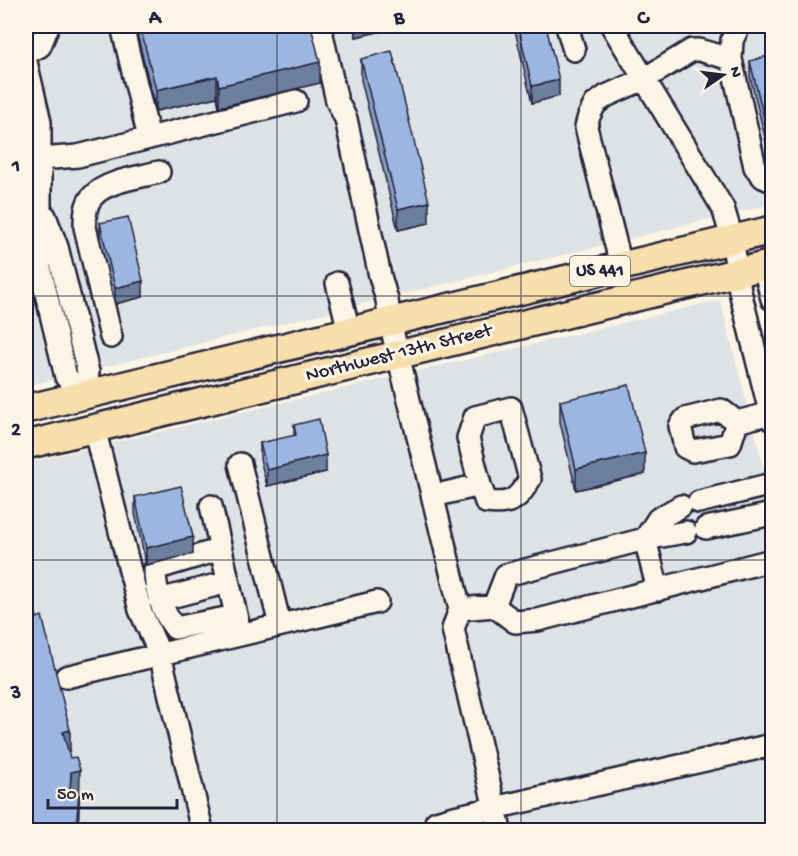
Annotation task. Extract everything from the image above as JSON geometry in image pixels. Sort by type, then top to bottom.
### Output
[{"type":"main road","name":"Northwest 13th Street","points":[[26,409],[772,230]]},
{"type":"main road","name":"Northwest 13th Street","points":[[26,445],[768,266]]},
{"type":"main road","points":[[85,394],[94,428]]},
{"type":"street","points":[[26,53],[40,46],[48,26]]},
{"type":"street","points":[[122,26],[149,138]]},
{"type":"street","points":[[320,26],[337,101],[346,118],[390,322],[460,609],[453,629],[500,831]]},
{"type":"street","points":[[567,26],[574,50]]},
{"type":"street","points":[[612,26],[723,208],[732,238],[737,273],[772,416],[738,422]]},
{"type":"street","points":[[739,26],[732,40],[731,59],[755,167],[763,177],[772,181]]},
{"type":"street","points":[[621,265],[586,127],[595,104],[606,96],[644,79],[692,50],[731,59]]},
{"type":"street","points":[[26,62],[40,122],[40,268],[66,377],[85,394]]},
{"type":"street","points":[[40,159],[78,156],[296,101]]},
{"type":"street","points":[[111,337],[84,227],[85,211],[93,195],[113,183],[159,172]]},
{"type":"street","points":[[768,266],[772,299]]},
{"type":"street","points":[[337,283],[349,331]]},
{"type":"street","points":[[94,428],[140,610],[160,654],[202,831]]},
{"type":"street","points":[[240,464],[280,625]]},
{"type":"street","points":[[658,590],[645,539],[658,519],[690,504],[772,484]]},
{"type":"street","points":[[432,496],[480,485]]},
{"type":"street","points":[[212,506],[238,625]]},
{"type":"street","points":[[494,606],[506,575],[645,539],[772,514]]},
{"type":"street","points":[[221,549],[155,569],[155,584],[159,600],[165,616],[175,628],[280,625],[377,602]]},
{"type":"street","points":[[460,609],[494,606],[515,622],[538,620],[772,560]]},
{"type":"street","points":[[159,600],[228,582]]},
{"type":"street","points":[[66,677],[160,654],[238,625]]},
{"type":"street","points":[[437,831],[435,822],[772,745]]},
{"type":"shaded area","points":[[26,26],[772,26],[772,204],[26,386]]},
{"type":"shaded area","points":[[720,300],[772,499],[772,830],[26,830],[26,463]]},
{"type":"building","points":[[140,26],[311,26],[320,62],[219,86],[217,76],[156,90]]},
{"type":"building","points":[[518,26],[546,26],[559,80],[532,86]]},
{"type":"building","points":[[392,51],[429,202],[398,209],[361,59]]},
{"type":"building","points":[[772,55],[772,150],[750,61]]},
{"type":"building","points":[[128,217],[143,281],[115,288],[100,223]]},
{"type":"building","points":[[629,385],[645,453],[576,469],[560,401]]},
{"type":"building","points":[[319,419],[326,455],[267,470],[260,443],[296,435],[294,425]]},
{"type":"building","points":[[181,486],[193,537],[146,548],[135,497]]},
{"type":"building","points":[[26,549],[31,574],[26,575]]},
{"type":"building","points":[[26,575],[37,618],[42,616],[70,730],[63,732],[70,758],[76,757],[80,770],[71,772],[70,790],[79,791],[76,831],[26,831]]}]
